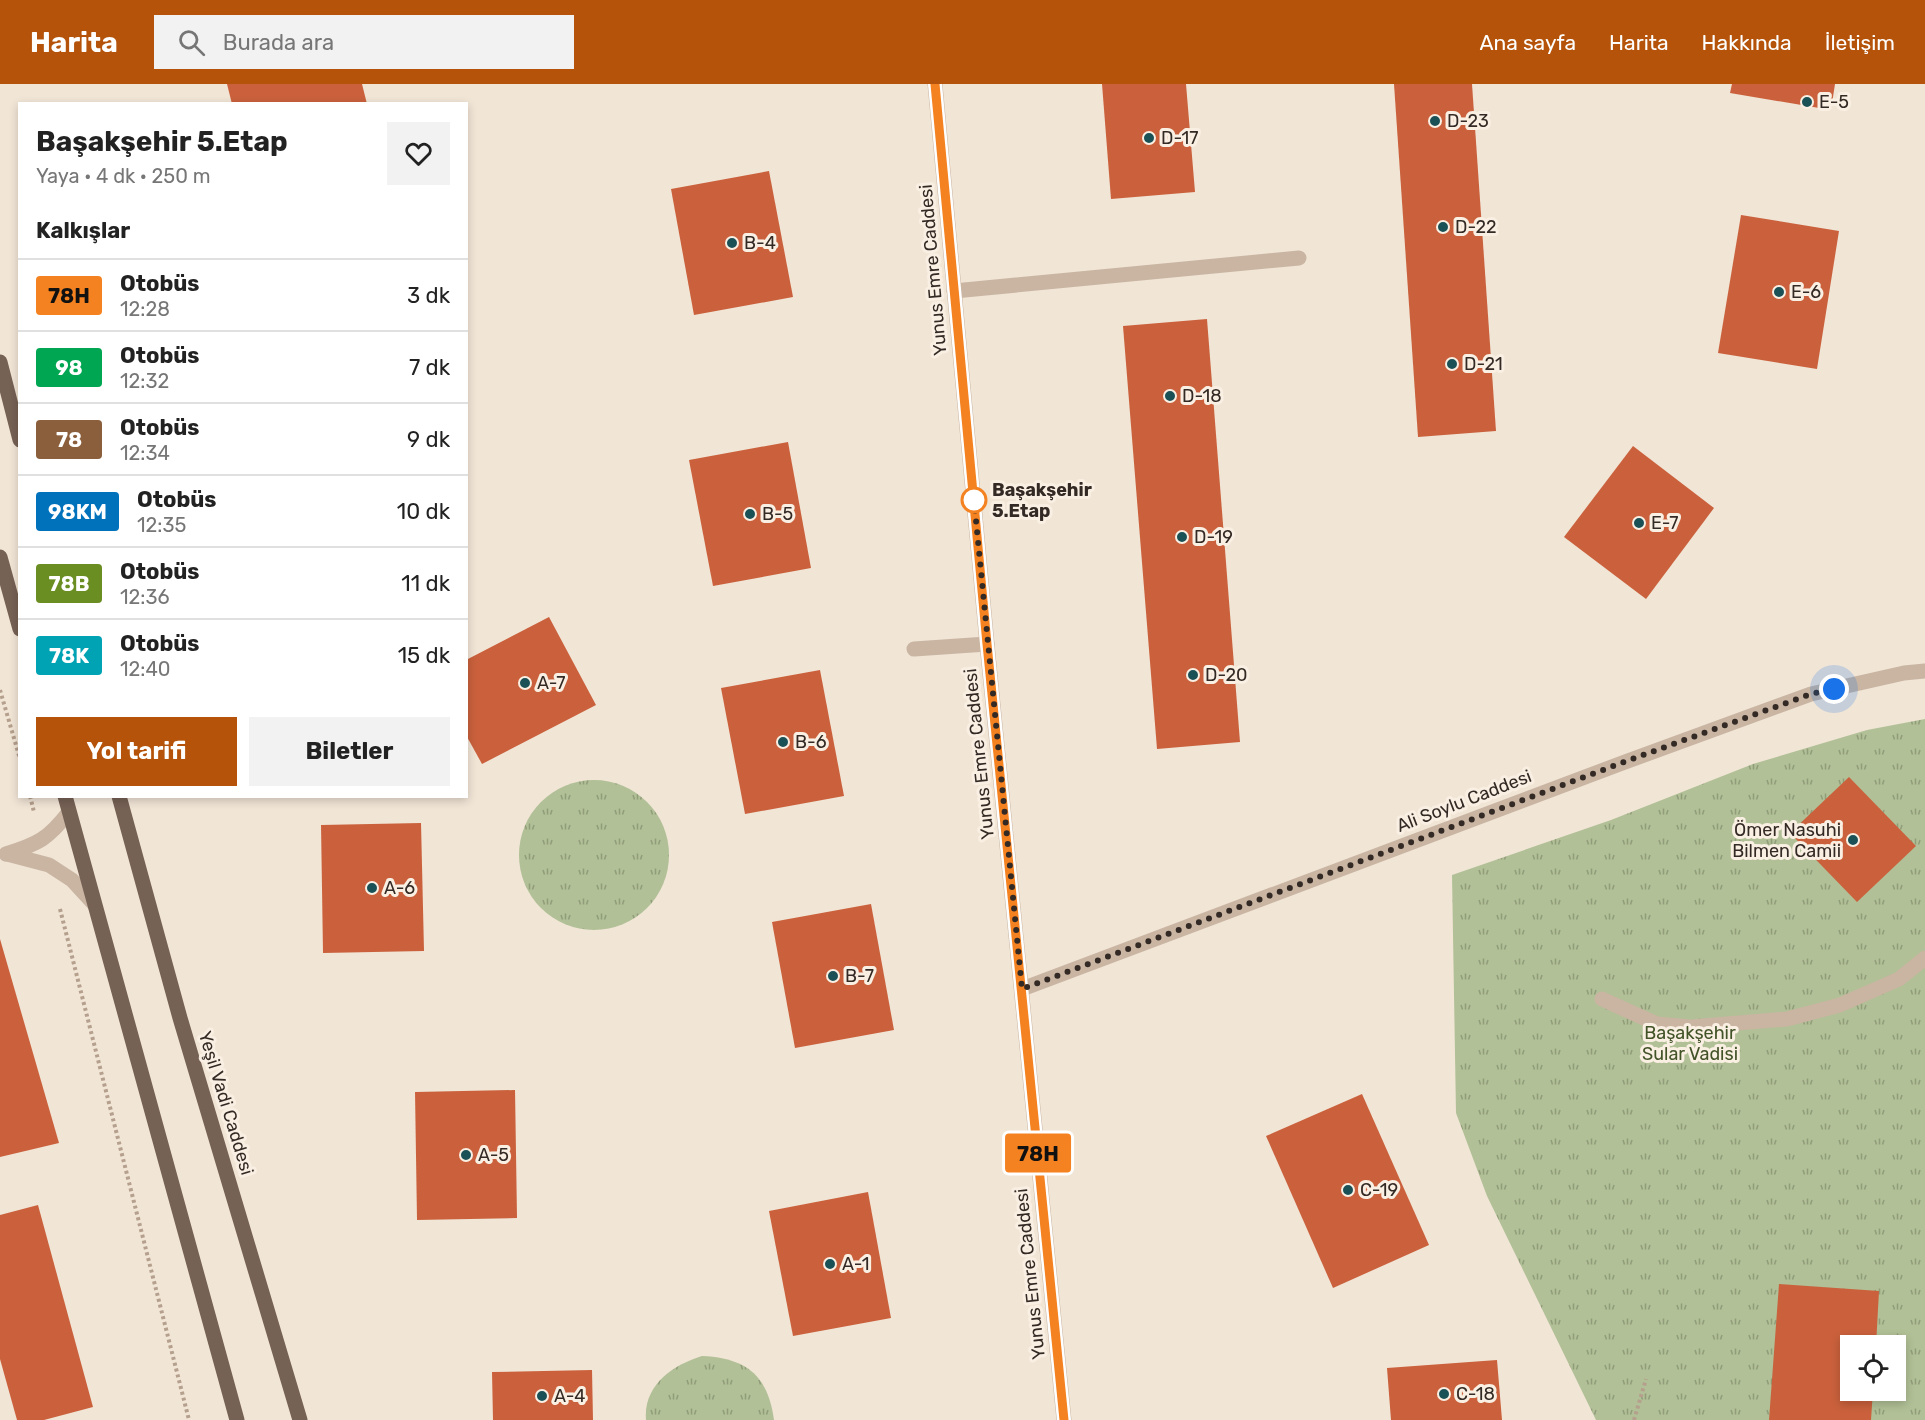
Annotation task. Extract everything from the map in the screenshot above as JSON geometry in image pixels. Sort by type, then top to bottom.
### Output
[{"type":"main road","points":[[0,362],[18,432]]},
{"type":"main road","points":[[0,556],[18,622]]},
{"type":"main road","points":[[66,798],[237,1420]]},
{"type":"main road","name":"Yeşil Vadi Caddesi","points":[[119,798],[180,1018],[300,1420]]},
{"type":"street","name":"Yunus Emre Caddesi","points":[[935,84],[987,644],[1064,1420]]},
{"type":"street","points":[[954,291],[1299,258]]},
{"type":"street","points":[[914,649],[987,644]]},
{"type":"street","name":"Ali Soylu Caddesi","points":[[1022,989],[1811,694],[1904,673],[1925,671]]},
{"type":"street","points":[[4,855],[42,841],[69,812]]},
{"type":"street","points":[[4,855],[49,865],[72,880],[94,904]]},
{"type":"street","points":[[1602,999],[1657,1024],[1702,1027],[1787,1018],[1840,1005],[1899,979],[1925,958]]},
{"type":"path","points":[[0,690],[18,752]]},
{"type":"path","points":[[31,798],[42,841]]},
{"type":"path","points":[[49,865],[189,1420]]},
{"type":"path","points":[[1634,1420],[1646,1379]]},
{"type":"green space","name":"Başakşehir Sular Vadisi","points":[[1925,719],[1925,1420],[1596,1420],[1487,1196],[1456,1113],[1452,875],[1611,820],[1753,764],[1867,730]]},
{"type":"green space","points":[[594,780],[623,786],[647,802],[663,826],[669,855],[663,884],[647,908],[623,924],[594,930],[565,924],[541,908],[525,884],[519,855],[525,826],[541,802],[565,786]]},
{"type":"green space","points":[[702,1356],[731,1361],[743,1365],[752,1372],[766,1391],[774,1420],[646,1420],[649,1396],[662,1378],[681,1365]]},
{"type":"building","points":[[227,84],[362,84],[366,102],[232,102]]},
{"type":"building","name":"D-17","points":[[1102,84],[1186,84],[1195,192],[1111,199]]},
{"type":"building","points":[[1394,84],[1472,84],[1496,431],[1418,437]]},
{"type":"building","name":"E-5","points":[[1732,84],[1835,84],[1831,110],[1730,93]]},
{"type":"building","name":"B-4","points":[[769,171],[793,297],[694,315],[671,189]]},
{"type":"building","name":"E-6","points":[[1741,215],[1839,231],[1817,369],[1718,353]]},
{"type":"building","points":[[1207,319],[1240,742],[1157,749],[1123,326]]},
{"type":"building","name":"B-5","points":[[788,442],[811,568],[713,586],[689,460]]},
{"type":"building","name":"E-7","points":[[1633,446],[1714,508],[1646,599],[1564,537]]},
{"type":"building","name":"A-7","points":[[549,617],[596,705],[482,764],[468,739],[468,659]]},
{"type":"building","name":"B-6","points":[[820,670],[844,796],[745,814],[721,688]]},
{"type":"building","name":"Ömer Nasuhi Bilmen Camii","points":[[1849,777],[1916,846],[1857,902],[1790,833]]},
{"type":"building","name":"A-6","points":[[421,823],[424,951],[323,953],[321,825]]},
{"type":"building","name":"B-7","points":[[871,904],[894,1030],[795,1048],[772,922]]},
{"type":"building","points":[[0,939],[59,1143],[0,1157]]},
{"type":"building","name":"A-5","points":[[515,1090],[517,1218],[417,1220],[415,1092]]},
{"type":"building","name":"C-19","points":[[1362,1094],[1429,1245],[1333,1288],[1266,1136]]},
{"type":"building","name":"A-1","points":[[868,1192],[891,1318],[793,1336],[769,1211]]},
{"type":"building","points":[[38,1205],[93,1407],[44,1420],[17,1420],[0,1359],[0,1215]]},
{"type":"building","points":[[1779,1284],[1879,1291],[1877,1335],[1840,1335],[1840,1401],[1872,1401],[1871,1420],[1769,1420]]},
{"type":"building","name":"C-18","points":[[1497,1360],[1502,1420],[1391,1420],[1387,1368]]},
{"type":"building","name":"A-4","points":[[592,1370],[593,1420],[493,1420],[492,1372]]},
{"type":"bus line","name":"78H","points":[[935,84],[987,644],[1064,1420]]},
{"type":"place","name":"E-5","points":[[1807,102]]},
{"type":"place","name":"D-23","points":[[1435,121]]},
{"type":"place","name":"D-17","points":[[1149,138]]},
{"type":"place","name":"D-22","points":[[1443,227]]},
{"type":"place","name":"B-4","points":[[732,243]]},
{"type":"place","name":"E-6","points":[[1779,292]]},
{"type":"place","name":"D-21","points":[[1452,364]]},
{"type":"place","name":"D-18","points":[[1170,396]]},
{"type":"place","name":"Başakşehir 5.Etap","points":[[974,500]]},
{"type":"place","name":"B-5","points":[[750,514]]},
{"type":"place","name":"E-7","points":[[1639,523]]},
{"type":"place","name":"D-19","points":[[1182,537]]},
{"type":"place","name":"D-20","points":[[1193,675]]},
{"type":"place","name":"A-7","points":[[525,683]]},
{"type":"place","name":"B-6","points":[[783,742]]},
{"type":"place","name":"Ömer Nasuhi Bilmen Camii","points":[[1853,840]]},
{"type":"place","name":"A-6","points":[[372,888]]},
{"type":"place","name":"B-7","points":[[833,976]]},
{"type":"place","name":"A-5","points":[[466,1155]]},
{"type":"place","name":"C-19","points":[[1348,1190]]},
{"type":"place","name":"A-1","points":[[830,1264]]},
{"type":"place","name":"C-18","points":[[1444,1394]]},
{"type":"place","name":"A-4","points":[[542,1396]]},
{"type":"route","points":[[974,500],[1022,989],[1624,762],[1811,694],[1834,689]]}]
